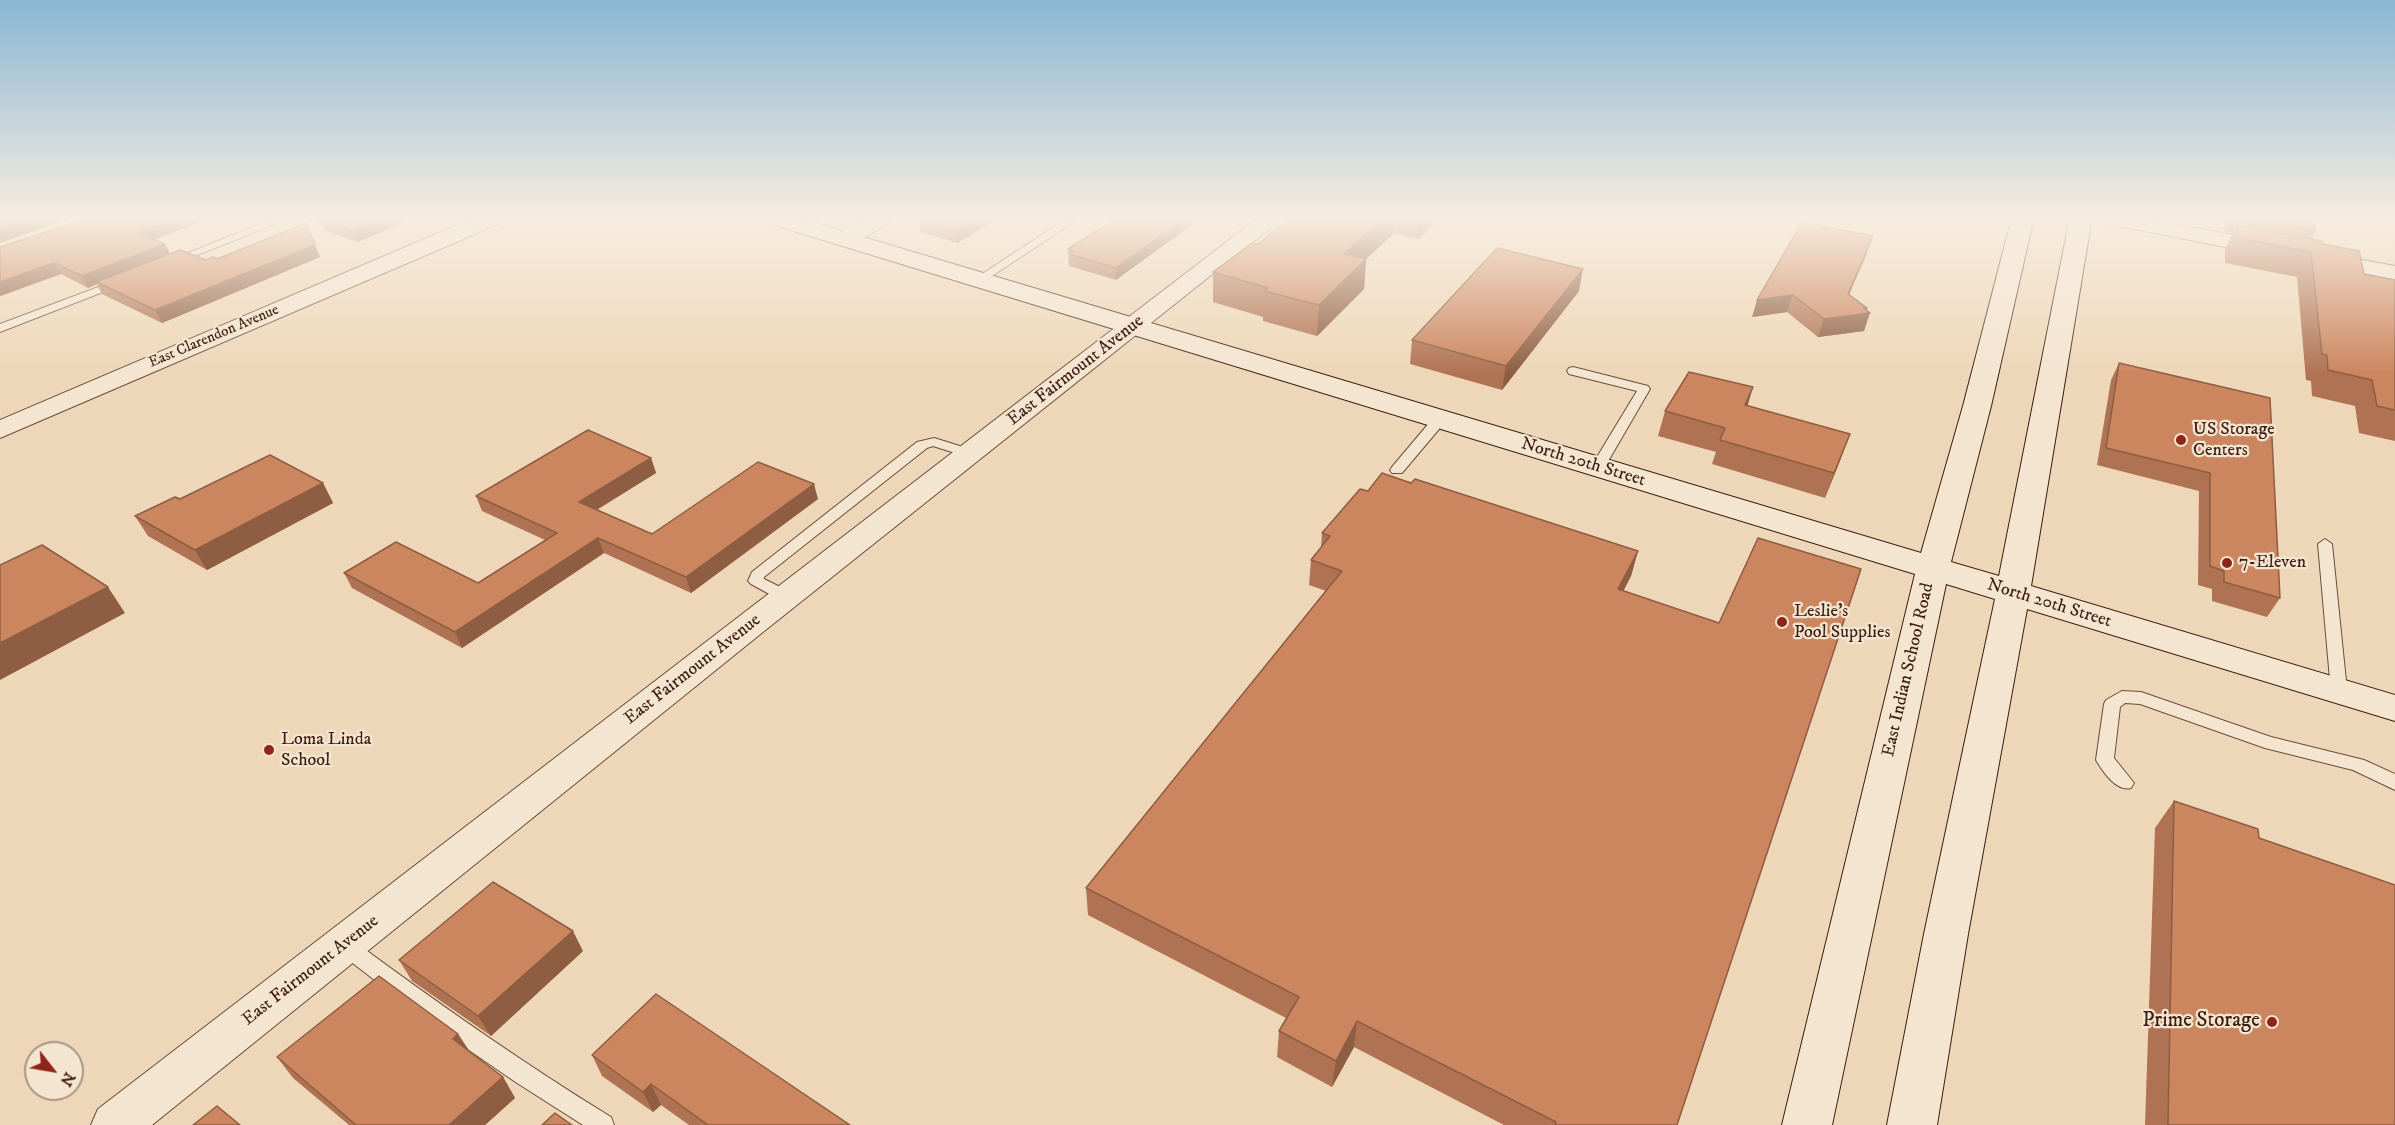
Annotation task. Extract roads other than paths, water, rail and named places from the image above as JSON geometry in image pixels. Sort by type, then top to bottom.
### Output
[{"type":"main road","name":"North 20th Street","points":[[944,270],[2395,708]]},
{"type":"main road","name":"East Indian School Road","points":[[1807,1125],[1932,568],[1977,406],[2010,270]]},
{"type":"main road","points":[[1912,1125],[1948,922],[2013,593],[2072,270]]},
{"type":"street","name":"East Clarendon Avenue","points":[[0,430],[373,270]]},
{"type":"street","name":"East Fairmount Avenue","points":[[115,1125],[1206,270]]},
{"type":"street","points":[[2377,270],[2395,273]]},
{"type":"lane","points":[[979,280],[995,270]]},
{"type":"lane","points":[[0,328],[133,277]]},
{"type":"lane","points":[[1573,371],[1644,389],[1598,468]]},
{"type":"lane","points":[[1397,470],[1440,420]]},
{"type":"lane","points":[[2325,544],[2339,692]]},
{"type":"lane","points":[[2125,783],[2105,760],[2112,704],[2122,697],[2141,698],[2289,749],[2352,764],[2386,776],[2395,783]]},
{"type":"lane","points":[[344,945],[525,1076],[603,1125]]},
{"type":"place","name":"US Storage Centers","points":[[2181,440]]},
{"type":"place","name":"7-Eleven","points":[[2227,563]]},
{"type":"place","name":"Leslie's Pool Supplies","points":[[1782,622]]},
{"type":"place","name":"Loma Linda School","points":[[269,750]]},
{"type":"place","name":"Prime Storage","points":[[2272,1022]]}]
